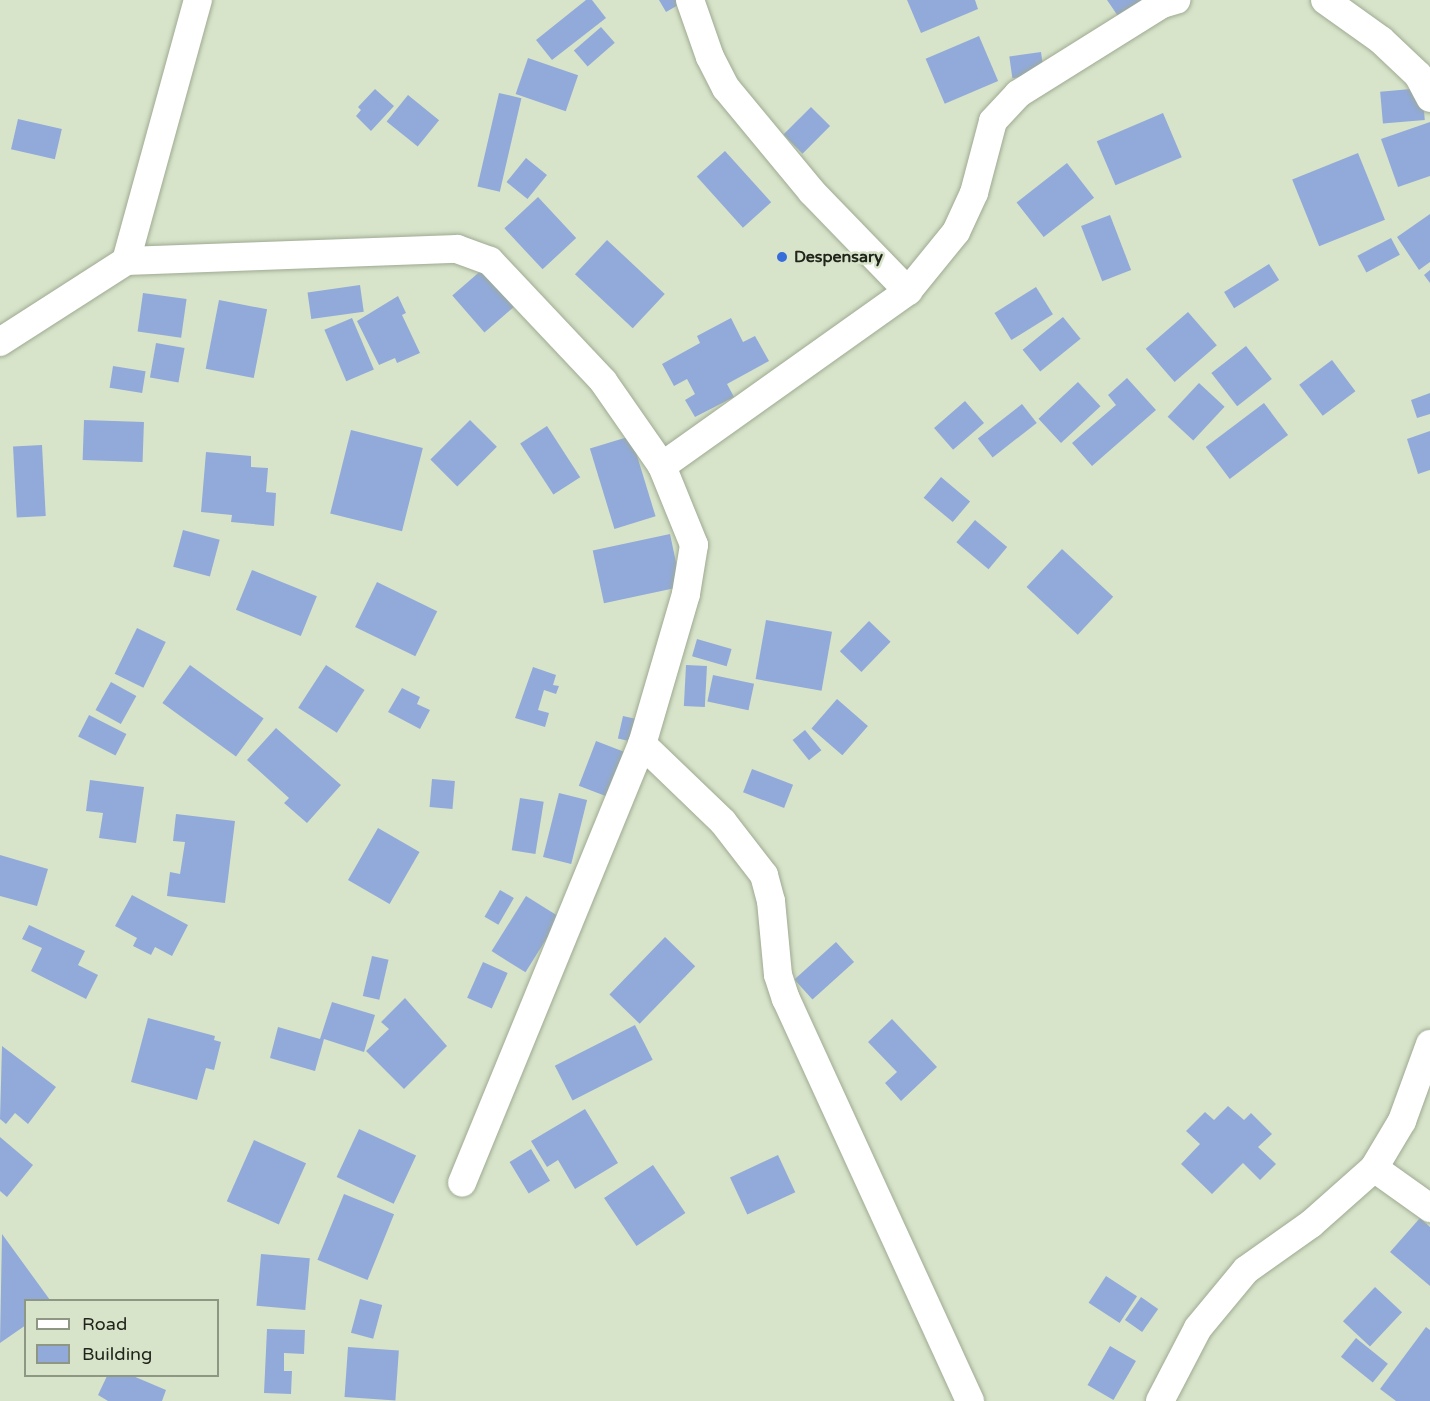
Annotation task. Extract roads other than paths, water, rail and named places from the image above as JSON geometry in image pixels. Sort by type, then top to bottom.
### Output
[{"type":"street","points":[[126,261],[198,0]]},
{"type":"street","points":[[690,0],[710,57],[726,88],[812,192],[908,291]]},
{"type":"street","points":[[662,466],[908,291],[956,232],[974,193],[993,121],[1018,94],[1162,4],[1176,0]]},
{"type":"street","points":[[1326,0],[1389,47],[1418,75],[1430,98]]},
{"type":"street","points":[[0,342],[126,261],[457,249],[490,261],[603,381],[662,466],[694,545],[686,594],[642,744],[462,1183]]},
{"type":"street","points":[[642,744],[723,822],[764,875],[771,901],[778,975],[786,999],[970,1401]]},
{"type":"street","points":[[1160,1401],[1198,1328],[1246,1270],[1311,1224],[1374,1168],[1402,1121],[1430,1044]]},
{"type":"street","points":[[1374,1168],[1430,1208]]},
{"type":"place","name":"Despensary","points":[[782,257]]}]
